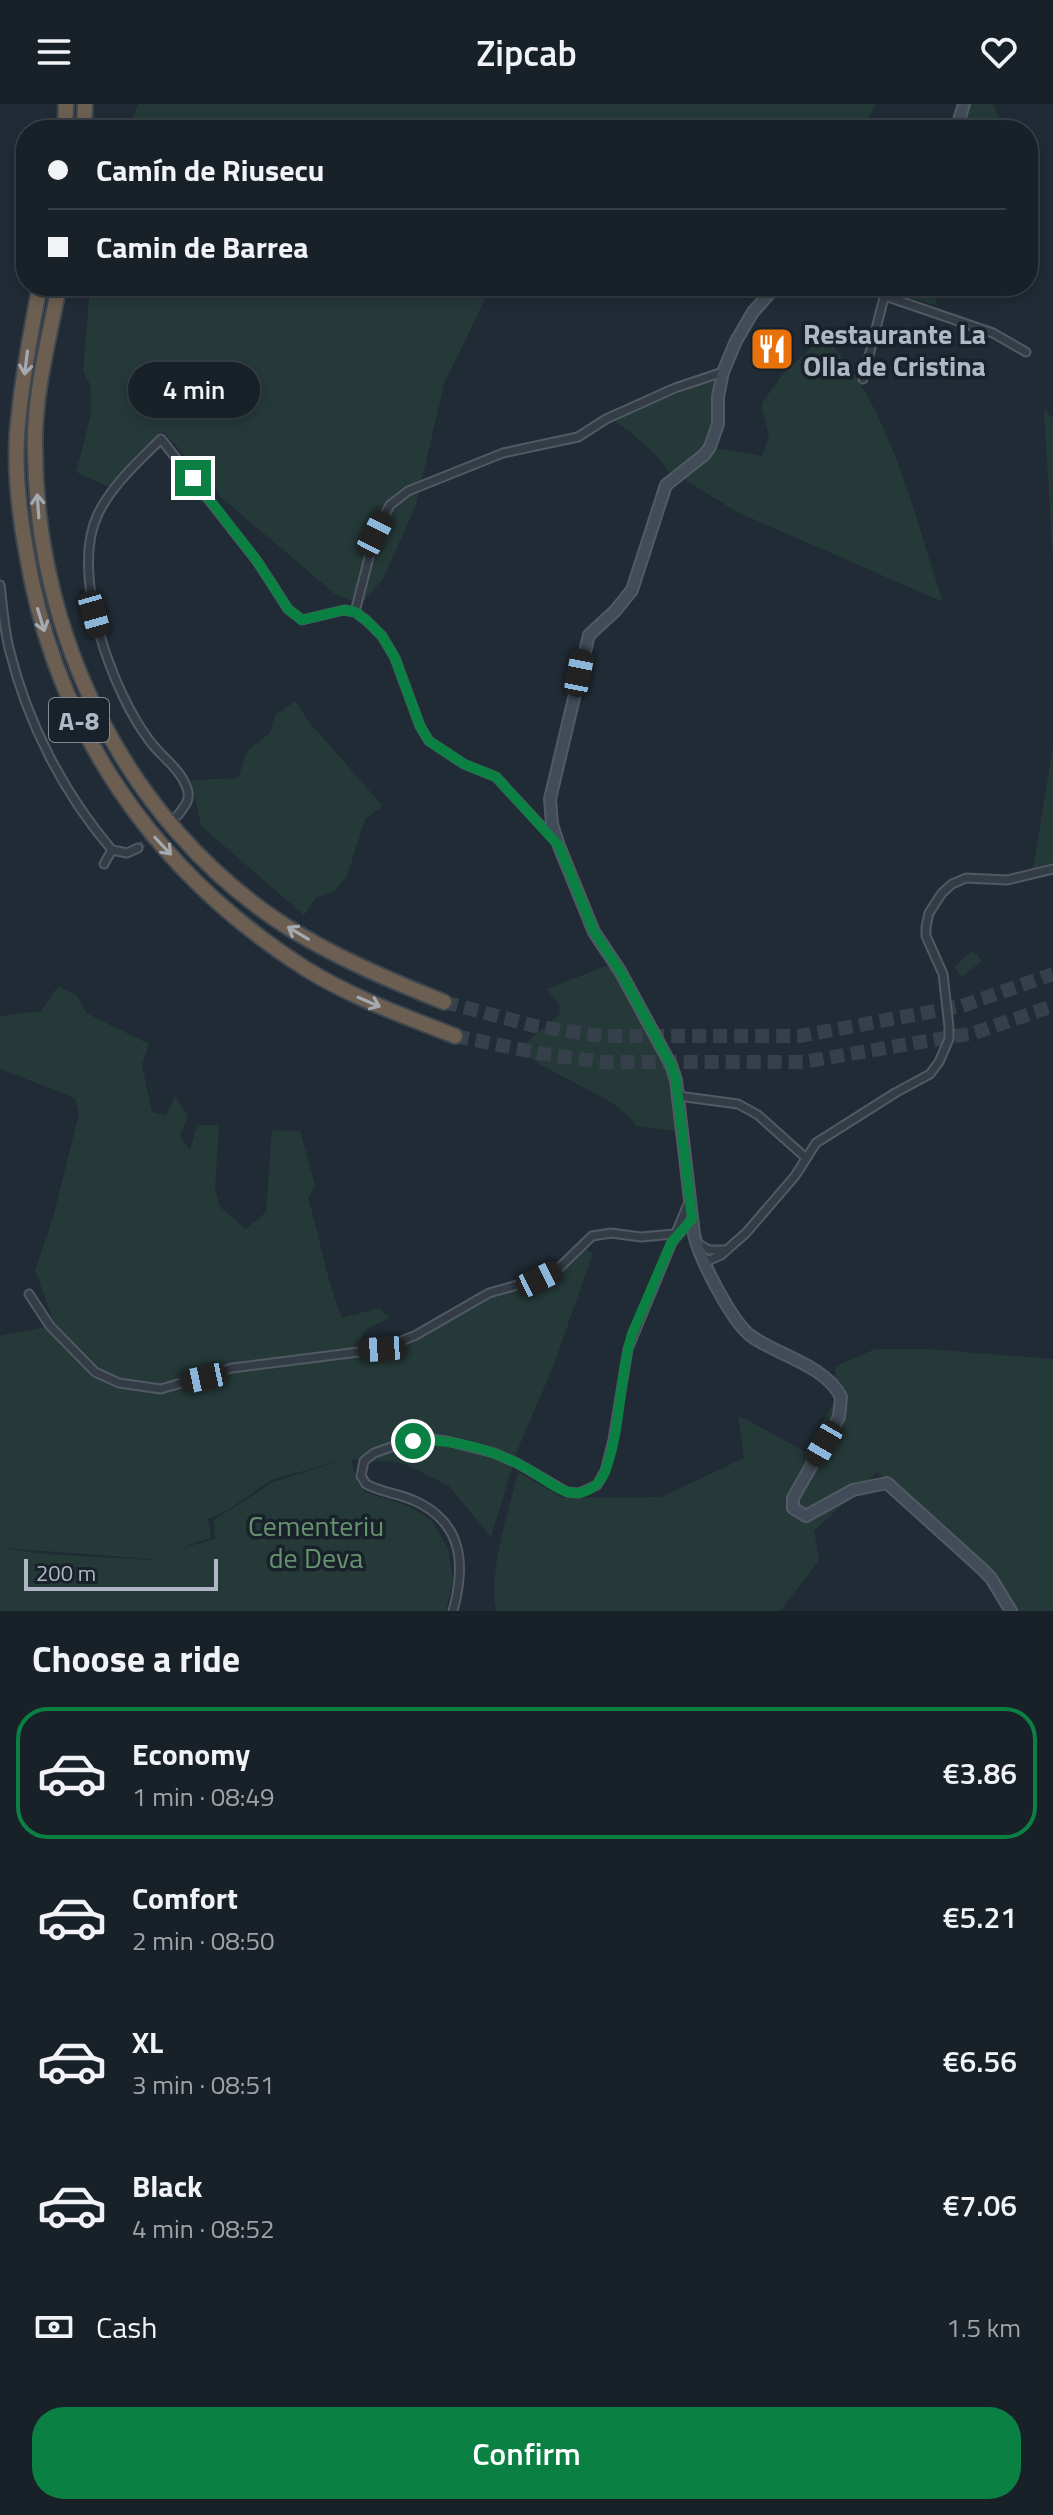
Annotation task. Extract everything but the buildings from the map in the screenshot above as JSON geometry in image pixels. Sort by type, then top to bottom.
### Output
[{"type":"highway","name":"A-8","points":[[38,296],[27,350],[17,437],[19,507],[32,591],[51,653],[76,715],[99,757],[144,825],[215,902],[265,942],[356,997],[455,1036]]},
{"type":"highway","name":"A-8","points":[[57,296],[38,396],[34,446],[38,517],[50,585],[67,644],[92,705],[121,756],[157,809],[188,844],[231,884],[279,921],[323,948],[370,972],[444,1002]]},
{"type":"street","points":[[767,296],[753,312],[736,341],[723,372],[718,424],[710,447],[666,485],[632,590],[589,635],[584,646],[550,799],[552,824],[594,932],[620,971],[665,1052],[676,1080],[692,1219],[702,1258],[744,1330],[825,1377],[841,1397],[839,1417],[793,1498],[797,1512],[814,1513],[853,1490],[887,1483],[991,1578],[1011,1611]]},
{"type":"street","points":[[863,379],[885,296],[993,333],[1026,352]]},
{"type":"street","points":[[355,612],[375,534],[390,505],[408,491],[503,453],[578,437],[606,419],[675,388],[723,372]]},
{"type":"street","points":[[178,815],[188,802],[188,790],[179,772],[149,741],[124,700],[94,614],[89,576],[90,538],[97,516],[133,466],[161,439],[257,561],[294,615],[302,620],[344,610],[355,612],[382,636],[395,658],[420,726],[429,741],[464,764],[496,777],[559,846]]},
{"type":"street","points":[[0,585],[9,650],[27,707],[65,786],[112,850],[127,853],[138,848]]},
{"type":"street","points":[[104,864],[112,850]]},
{"type":"street","points":[[702,1258],[705,1254],[720,1251],[746,1233],[825,1136],[930,1074],[949,1039],[943,974],[926,936],[929,913],[942,893],[966,878],[1007,880],[1053,869]]},
{"type":"street","points":[[678,1096],[738,1104],[758,1115],[805,1157]]},
{"type":"street","points":[[453,1611],[461,1565],[452,1534],[438,1517],[422,1505],[366,1484],[361,1476],[364,1461],[374,1453],[400,1444],[438,1440],[494,1453],[567,1492],[579,1493],[597,1485],[605,1471],[613,1440],[628,1349],[690,1198]]},
{"type":"street","points":[[679,1224],[692,1219]]},
{"type":"street","points":[[675,1237],[692,1219]]},
{"type":"street","points":[[29,1294],[50,1326],[95,1372],[119,1383],[161,1389],[232,1368],[382,1349],[416,1335],[489,1293],[556,1271],[592,1236],[611,1233],[695,1238],[720,1251]]},
{"type":"green space","points":[[138,104],[875,104],[868,120],[132,120]]},
{"type":"green space","points":[[967,104],[993,104],[999,120],[963,120]]},
{"type":"green space","points":[[89,296],[487,296],[444,384],[416,505],[383,579],[361,604],[335,594],[223,499],[163,431],[109,487],[76,472],[91,415],[91,386],[83,372]]},
{"type":"green space","points":[[903,296],[937,296],[935,305]]},
{"type":"green space","points":[[823,336],[846,362],[866,392],[882,426],[910,497],[943,602],[737,512],[682,478],[697,468],[716,448],[762,456],[769,436],[761,404],[783,374]]},
{"type":"green space","points":[[714,379],[710,439],[694,459],[672,473],[645,445],[616,422],[615,419]]},
{"type":"green space","points":[[1044,410],[1053,418],[1053,561]]},
{"type":"green space","points":[[296,701],[308,721],[383,806],[365,819],[347,876],[334,891],[316,898],[304,915],[201,826],[191,780],[238,778],[247,751],[270,733],[275,715]]},
{"type":"green space","points":[[1053,746],[1053,864],[1033,869]]},
{"type":"green space","points":[[973,950],[982,961],[962,977],[954,967]]},
{"type":"green space","points":[[611,964],[667,1066],[676,1110],[676,1131],[636,1126],[616,1106],[524,1053],[527,1042],[560,1014],[559,1004],[547,989]]},
{"type":"green space","name":"Cementeriu de Deva","points":[[58,986],[78,996],[86,1013],[149,1044],[142,1065],[152,1112],[166,1115],[175,1096],[188,1116],[180,1137],[190,1150],[197,1125],[219,1125],[215,1189],[220,1207],[246,1229],[266,1212],[272,1130],[300,1131],[315,1185],[308,1198],[342,1318],[379,1308],[390,1318],[365,1330],[359,1349],[383,1350],[484,1297],[541,1280],[583,1248],[593,1253],[553,1367],[517,1451],[491,1537],[449,1486],[403,1463],[351,1459],[357,1482],[365,1492],[409,1506],[431,1520],[448,1548],[453,1580],[446,1611],[0,1611],[0,1336],[55,1325],[35,1270],[53,1218],[79,1114],[75,1098],[0,1069],[0,1016],[41,1011]],"holes":[[[346,1459],[273,1482],[214,1520],[215,1539],[186,1547],[186,1555],[185,1546],[211,1538],[208,1519],[228,1510],[271,1480]],[[2,1548],[153,1559],[154,1560],[44,1554]]]},
{"type":"green space","points":[[875,1349],[927,1349],[1053,1359],[1053,1611],[1014,1611],[1007,1594],[976,1555],[877,1472],[814,1531],[819,1560],[780,1611],[497,1611],[494,1598],[497,1562],[518,1472],[563,1498],[661,1497],[744,1458],[738,1415],[806,1452],[834,1402],[836,1366]]},
{"type":"tunnel","points":[[138,848],[178,815]]},
{"type":"tunnel","points":[[444,1002],[535,1026],[602,1036],[800,1036],[962,1006],[1053,974]]},
{"type":"tunnel","points":[[455,1036],[602,1062],[803,1062],[974,1033],[1053,1006]]},
{"type":"place","name":"Restaurante La Olla de Cristina","points":[[772,349]]},
{"type":"route","points":[[193,478],[273,583],[288,609],[302,620],[344,610],[355,612],[367,621],[382,636],[395,658],[420,726],[429,741],[464,764],[496,777],[559,846],[594,932],[620,971],[665,1052],[676,1080],[692,1219],[671,1243],[632,1334],[613,1440],[602,1479],[589,1490],[567,1492],[494,1453],[447,1441],[413,1441]]}]
